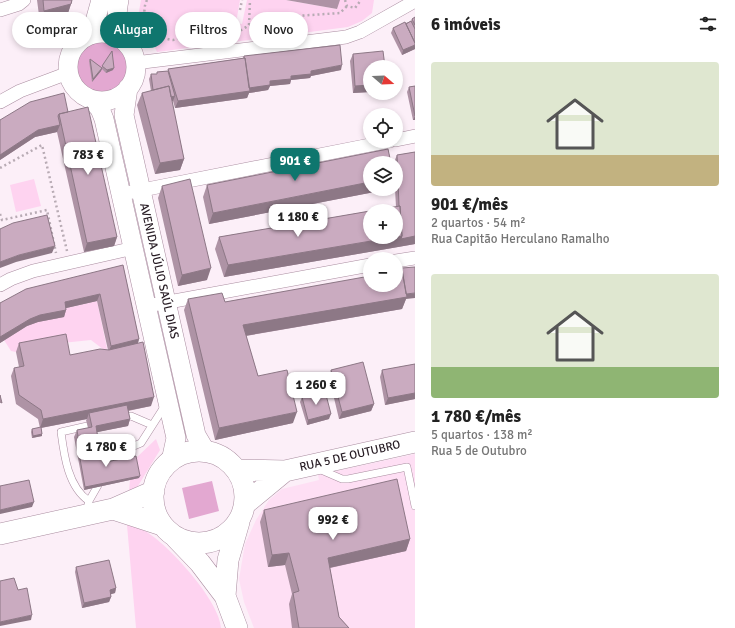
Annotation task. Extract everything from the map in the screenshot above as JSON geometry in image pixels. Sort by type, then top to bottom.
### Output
[{"type":"main road","points":[[92,28],[101,0]]},
{"type":"main road","points":[[117,12],[119,0]]},
{"type":"main road","points":[[74,48],[68,62],[68,73],[76,90],[92,100],[100,101],[119,96],[128,88],[134,76],[135,63],[129,48]]},
{"type":"main road","name":"AVENIDA JÚLIO SAÚL DIAS","points":[[128,88],[124,115],[140,191],[196,435],[206,452]]},
{"type":"main road","name":"AVENIDA JÚLIO SAÚL DIAS","points":[[92,100],[100,109],[104,119],[168,400],[176,438],[171,461]]},
{"type":"main road","name":"RUA 5 DE OUTUBRO","points":[[236,470],[284,471],[415,442]]},
{"type":"main road","points":[[225,596],[228,560],[242,513],[244,486],[236,470],[222,458],[206,452],[188,453],[171,461],[159,474],[154,491],[154,509],[169,531],[200,563],[225,596],[235,626]]},
{"type":"main road","name":"RUA 5 DE OUTUBRO","points":[[242,513],[284,471]]},
{"type":"main road","points":[[113,508],[154,491]]},
{"type":"main road","points":[[0,534],[87,508],[113,508],[138,516],[193,543],[210,542],[227,534],[242,513]]},
{"type":"street","points":[[0,10],[19,4],[24,0]]},
{"type":"street","points":[[135,63],[346,37],[360,32],[399,4],[415,1]]},
{"type":"street","points":[[0,102],[20,91],[68,73]]},
{"type":"street","points":[[403,139],[415,136]]},
{"type":"street","points":[[122,194],[363,146]]},
{"type":"street","points":[[0,285],[11,279],[33,272],[134,248]]},
{"type":"street","points":[[403,260],[415,258]]},
{"type":"street","points":[[147,306],[363,266]]},
{"type":"lane","points":[[87,508],[115,454],[141,443],[168,400]]},
{"type":"lane","points":[[115,420],[131,416],[152,425]]},
{"type":"lane","points":[[87,508],[65,460],[61,432],[108,421]]},
{"type":"lane","points":[[309,465],[342,479],[407,467],[415,506]]},
{"type":"path","points":[[147,0],[143,12],[144,18],[156,32],[168,39],[180,38],[198,32],[208,31],[231,34],[238,32],[249,25]]},
{"type":"path","points":[[240,10],[242,0]]},
{"type":"path","points":[[250,0],[250,12]]},
{"type":"path","points":[[345,0],[347,6]]},
{"type":"path","points":[[347,6],[355,8],[362,0]]},
{"type":"path","points":[[308,15],[340,13],[347,6]]},
{"type":"path","points":[[0,168],[42,145],[68,255]]},
{"type":"path","points":[[0,214],[2,220],[47,210],[57,256]]},
{"type":"shaded area","points":[[141,0],[240,0],[238,12],[175,12],[175,48],[188,48],[157,52],[155,48],[167,48],[167,12],[139,12]]},
{"type":"shaded area","points":[[247,0],[286,0],[337,9],[338,0],[374,0],[372,13],[362,21],[348,27],[308,32],[308,12],[249,12],[249,40],[241,41],[241,24]]},
{"type":"shaded area","points":[[97,41],[100,41],[100,48],[121,48],[128,62],[128,72],[124,82],[117,89],[107,93],[97,93],[87,89],[80,82],[76,72],[76,62],[80,52],[83,48],[92,48],[92,43]]},
{"type":"shaded area","points":[[34,179],[41,206],[16,212],[10,185]]},
{"type":"shaded area","points":[[97,301],[108,353],[91,340],[62,343],[16,352],[11,351],[4,340],[27,326],[62,309]]},
{"type":"shaded area","points":[[156,439],[160,450],[138,486],[129,491],[135,459]]},
{"type":"shaded area","points":[[415,454],[415,628],[254,628],[244,602],[239,579],[245,544],[256,520],[269,500],[282,489],[319,480],[318,475]]},
{"type":"shaded area","points":[[212,481],[219,511],[189,519],[182,488]]},
{"type":"shaded area","points":[[127,525],[145,531],[179,560],[203,589],[212,603],[221,628],[136,628]]},
{"type":"building","points":[[43,0],[72,0],[71,4],[44,11]]},
{"type":"building","points":[[415,17],[415,25],[412,19]]},
{"type":"building","points":[[411,21],[415,29],[415,43],[406,24]]},
{"type":"building","points":[[405,22],[415,45],[403,50],[393,28]]},
{"type":"building","points":[[340,45],[342,65],[311,71],[311,74],[291,76],[291,79],[270,81],[270,85],[249,88],[244,56]]},
{"type":"building","points":[[112,51],[114,68],[107,70],[102,66]]},
{"type":"building","points":[[383,51],[384,60],[363,60],[363,85],[355,86],[353,54]]},
{"type":"building","points":[[245,58],[250,91],[178,101],[168,69]]},
{"type":"building","points":[[90,59],[102,68],[93,79]]},
{"type":"building","points":[[168,71],[175,96],[171,97],[169,86],[153,90],[151,74]]},
{"type":"building","points":[[169,86],[184,159],[160,163],[142,93]]},
{"type":"building","points":[[415,86],[415,116],[409,87]]},
{"type":"building","points":[[64,93],[68,112],[59,114],[60,125],[38,130],[0,155],[0,120],[30,102]]},
{"type":"building","points":[[88,107],[117,237],[87,243],[59,114]]},
{"type":"building","points":[[388,149],[390,156],[363,156],[363,183],[213,213],[207,185]]},
{"type":"building","points":[[415,152],[415,236],[403,239],[403,204],[399,204],[399,196],[403,196],[403,156],[397,155]]},
{"type":"building","points":[[190,179],[211,268],[182,275],[162,186]]},
{"type":"building","points":[[363,212],[363,242],[228,265],[219,237]]},
{"type":"building","points":[[47,215],[55,246],[19,255],[0,262],[0,229],[13,223]]},
{"type":"building","points":[[123,265],[139,339],[111,346],[100,294],[65,302],[66,310],[40,315],[30,319],[0,337],[0,303],[26,289]]},
{"type":"building","points":[[415,267],[415,293],[406,294],[403,268]]},
{"type":"building","points":[[403,276],[407,297],[243,325],[258,376],[287,370],[297,412],[219,428],[188,299],[222,293],[225,302],[363,277],[363,292],[403,292]]},
{"type":"building","points":[[66,334],[70,355],[100,349],[109,350],[143,342],[154,397],[43,419],[41,410],[19,395],[14,368],[24,366],[19,343]]},
{"type":"building","points":[[363,362],[374,404],[342,412],[331,370]]},
{"type":"building","points":[[415,364],[415,393],[388,398],[382,370]]},
{"type":"building","points":[[325,391],[331,414],[308,420],[302,397]]},
{"type":"building","points":[[127,405],[130,419],[96,426],[99,445],[80,449],[77,430],[92,427],[89,413]]},
{"type":"building","points":[[41,427],[42,434],[33,436],[32,429]]},
{"type":"building","points":[[103,448],[106,462],[136,456],[140,476],[85,487],[79,453]]},
{"type":"building","points":[[397,479],[410,539],[328,558],[339,617],[349,628],[299,628],[293,593],[299,591],[289,553],[272,555],[264,510]]},
{"type":"building","points":[[29,480],[34,502],[0,510],[0,486]]},
{"type":"building","points":[[109,560],[116,588],[110,590],[111,597],[84,603],[76,567]]},
{"type":"building","points":[[14,578],[18,590],[27,588],[32,615],[0,622],[0,581]]}]
